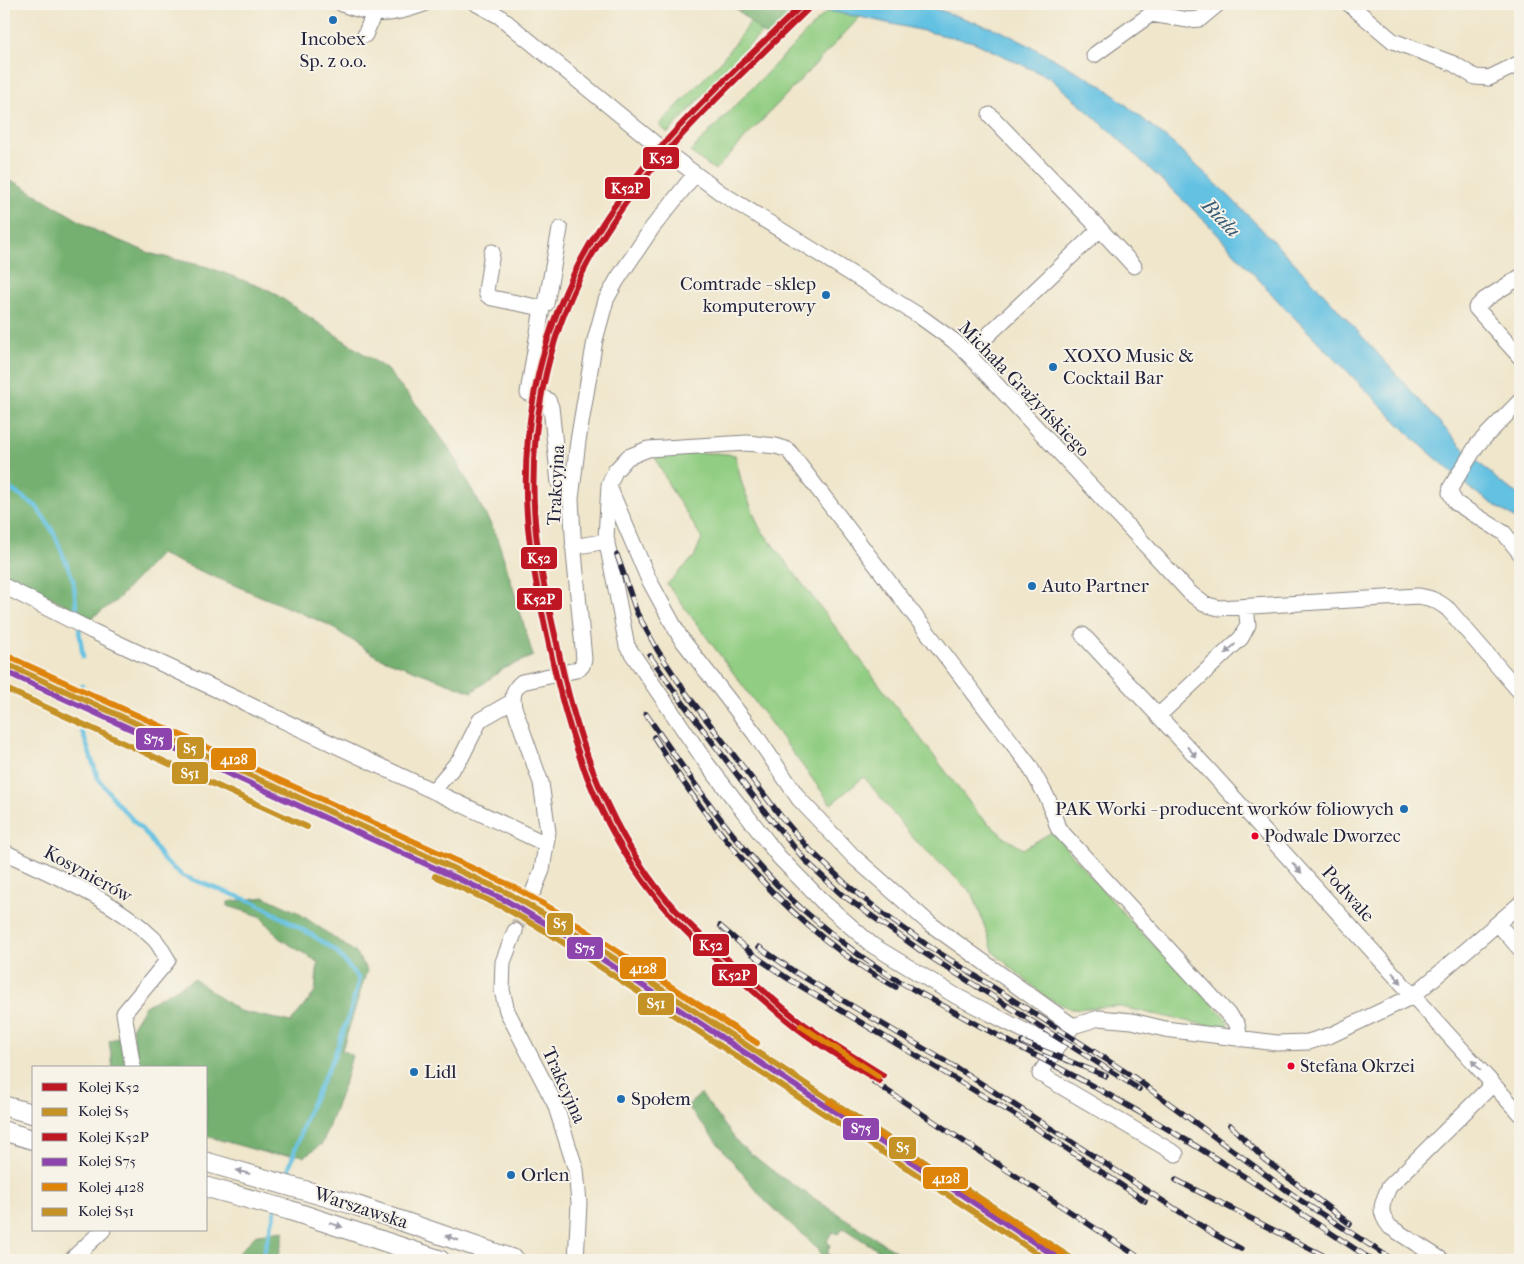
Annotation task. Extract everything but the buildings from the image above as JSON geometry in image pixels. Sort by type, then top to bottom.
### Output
[{"type":"main road","points":[[4,1106],[32,1113]]},
{"type":"main road","points":[[4,1132],[32,1139]]},
{"type":"main road","name":"Warszawska","points":[[208,1163],[355,1205],[515,1260]]},
{"type":"main road","name":"Warszawska","points":[[208,1188],[281,1207],[440,1260]]},
{"type":"street","points":[[342,4],[374,14],[389,14],[424,4]]},
{"type":"street","name":"Michała Grażyńskiego","points":[[477,4],[499,16],[721,193],[954,340],[1190,594],[1204,604],[1219,608],[1408,597],[1430,598],[1438,601],[1448,609],[1520,692]]},
{"type":"street","points":[[1094,55],[1151,14],[1188,20],[1200,18],[1218,4]]},
{"type":"street","points":[[1349,4],[1393,41],[1454,64],[1475,77],[1489,78],[1520,63]]},
{"type":"street","points":[[365,35],[374,14]]},
{"type":"street","points":[[990,115],[1134,266]]},
{"type":"street","name":"Trakcyjna","points":[[513,701],[516,687],[522,682],[576,670],[582,666],[584,651],[573,547],[571,499],[578,441],[595,340],[606,300],[617,280],[652,228],[695,174]]},
{"type":"street","points":[[968,354],[1100,229]]},
{"type":"street","points":[[560,230],[546,304],[542,308],[528,393],[548,400],[551,407],[559,482],[571,499]]},
{"type":"street","points":[[492,252],[487,295],[492,298],[542,308]]},
{"type":"street","points":[[1520,277],[1484,300],[1476,308],[1520,357]]},
{"type":"street","points":[[1520,401],[1477,444],[1451,486],[1450,493],[1456,504],[1504,534],[1520,553]]},
{"type":"street","points":[[1056,1047],[956,996],[872,945],[823,902],[779,857],[707,764],[627,646],[607,541],[609,485],[615,470],[628,457],[648,449],[747,443],[776,446],[788,450],[1029,765],[1049,800],[1058,828],[1237,1024],[1240,1039]]},
{"type":"street","points":[[609,485],[648,578],[680,637],[755,734],[799,799],[854,857],[929,923],[1073,1026]]},
{"type":"street","points":[[573,547],[607,541]]},
{"type":"street","points":[[4,586],[92,631],[546,844]]},
{"type":"street","points":[[1158,716],[1241,638],[1248,625],[1246,607]]},
{"type":"street","name":"Podwale","points":[[1084,635],[1520,1114]]},
{"type":"street","points":[[433,791],[461,758],[480,720],[513,701],[541,783],[548,832],[542,870],[534,890]]},
{"type":"street","name":"Kosynierów","points":[[4,852],[100,899],[136,923],[154,939],[168,960],[124,1013],[133,1066]]},
{"type":"street","points":[[1176,1154],[1040,1074],[1056,1047],[1073,1026],[1098,1018],[1113,1018],[1165,1029],[1240,1039],[1277,1043],[1308,1042],[1331,1035],[1413,996],[1520,904]]},
{"type":"street","points":[[1498,924],[1520,949]]},
{"type":"street","name":"Trakcyjna","points":[[515,931],[503,962],[502,990],[507,1011],[555,1104],[576,1170],[579,1203],[576,1260]]},
{"type":"street","points":[[1442,1260],[1390,1227],[1384,1220],[1381,1208],[1389,1187],[1398,1177],[1493,1084]]},
{"type":"street","points":[[71,1260],[101,1232]]},
{"type":"green space","points":[[731,4],[792,4],[803,6],[770,40]]},
{"type":"green space","points":[[828,10],[860,17],[715,170],[690,152]]},
{"type":"green space","points":[[751,21],[762,32],[668,133],[659,125],[721,61]]},
{"type":"green space","points":[[4,180],[17,183],[98,232],[152,254],[208,267],[271,291],[386,369],[421,410],[451,451],[496,534],[533,656],[503,669],[472,692],[378,657],[327,624],[160,554],[116,601],[91,618],[21,582],[4,576]]},
{"type":"green space","points":[[653,453],[717,453],[735,455],[742,484],[759,527],[979,815],[1004,837],[1023,849],[1052,832],[1132,923],[1227,1019],[1229,1030],[1116,1006],[1071,1009],[1047,998],[994,953],[973,894],[913,838],[864,777],[831,804],[667,584],[694,557],[702,538],[671,489]]},
{"type":"green space","points":[[265,897],[297,912],[355,952],[367,970],[342,1050],[352,1055],[344,1085],[322,1144],[303,1157],[301,1155],[270,1154],[208,1137],[208,1066],[138,1066],[132,1027],[145,1006],[194,979],[239,1011],[291,1022],[315,992],[318,962],[279,938],[260,916],[228,906],[228,902]]},
{"type":"green space","points":[[120,1036],[128,1066],[113,1066],[109,1041]]},
{"type":"green space","points":[[701,1094],[739,1144],[778,1175],[909,1260],[894,1260],[843,1228],[838,1234],[832,1232],[827,1241],[830,1245],[827,1253],[839,1260],[822,1260],[819,1249],[766,1202],[687,1106]]},
{"type":"green space","points":[[284,1231],[278,1260],[241,1260],[240,1251],[257,1234]]},
{"type":"water","name":"Biała","points":[[792,4],[911,4],[936,9],[1001,31],[1103,86],[1177,147],[1232,199],[1315,284],[1459,444],[1501,483],[1520,495],[1520,522],[1475,492],[1414,439],[1281,304],[1208,224],[1110,131],[1050,78],[974,42]]},
{"type":"waterway","points":[[4,485],[36,506],[54,533],[73,579],[78,619]]},
{"type":"waterway","points":[[79,629],[83,657]]},
{"type":"waterway","points":[[82,686],[82,692]]},
{"type":"waterway","points":[[80,725],[98,778],[117,803],[148,836],[164,861],[183,876],[256,903],[312,935],[336,951],[359,979],[351,1010],[333,1059],[308,1111],[285,1180]]},
{"type":"waterway","points":[[262,1260],[275,1211]]},
{"type":"tunnel","points":[[515,931],[534,890]]},
{"type":"railway","points":[[617,555],[637,613],[658,651],[686,693],[779,814],[808,848],[847,885],[927,945],[1132,1076],[1300,1200],[1393,1260]]},
{"type":"railway","points":[[650,656],[769,817],[805,860],[841,894],[924,953],[1139,1089]]},
{"type":"railway","points":[[646,714],[719,816],[758,865],[802,909],[831,934],[893,978],[1183,1138],[1372,1260]]},
{"type":"railway","points":[[654,737],[703,810],[759,878],[823,938],[859,964],[896,987]]},
{"type":"railway","points":[[313,813],[507,904],[555,932],[825,1108]]},
{"type":"railway","points":[[720,926],[755,956],[787,978],[1030,1124],[1145,1201]]},
{"type":"railway","points":[[759,947],[795,972],[965,1073],[1214,1234],[1241,1249]]},
{"type":"railway","points":[[1022,1042],[1106,1076]]},
{"type":"railway","points":[[874,1082],[1143,1260]]},
{"type":"railway","points":[[1230,1125],[1265,1160],[1350,1224]]},
{"type":"railway","points":[[1176,1180],[1332,1260]]},
{"type":"rail line","name":"K52P","points":[[803,4],[711,93],[653,156],[602,224],[581,260],[553,323],[535,390],[529,424],[526,459],[528,527],[540,604],[566,715],[576,747],[601,808],[633,866],[672,917],[715,958],[797,1028],[879,1081]]},
{"type":"rail line","name":"K52","points":[[813,4],[720,95],[661,158],[609,227],[587,264],[572,294],[560,325],[543,389],[537,422],[534,456],[535,522],[538,553],[547,599],[564,677],[582,741],[607,803],[639,861],[658,889],[677,911],[730,962],[801,1022],[883,1075]]},
{"type":"rail line","name":"4128","points":[[7,656],[514,887],[559,913],[757,1043]]},
{"type":"rail line","name":"S5","points":[[4,663],[510,894],[574,932],[1074,1260]]},
{"type":"rail line","name":"S75","points":[[4,671],[507,901],[570,938],[1061,1260]]},
{"type":"rail line","name":"S51","points":[[4,688],[307,827]]},
{"type":"rail line","name":"S51","points":[[435,876],[503,907],[547,932],[1047,1260]]},
{"type":"rail line","name":"4128","points":[[801,1026],[878,1076]]},
{"type":"rail line","name":"4128","points":[[829,1102],[1062,1254]]},
{"type":"place","name":"Incobex Sp. z o.o.","points":[[333,20]]},
{"type":"place","name":"Comtrade - sklep komputerowy","points":[[826,295]]},
{"type":"place","name":"XOXO Music & Cocktail Bar","points":[[1053,367]]},
{"type":"place","name":"Auto Partner","points":[[1032,586]]},
{"type":"place","name":"PAK Worki - producent worków foliowych","points":[[1404,809]]},
{"type":"place","name":"Podwale Dworzec","points":[[1255,836]]},
{"type":"place","name":"Stefana Okrzei","points":[[1291,1066]]},
{"type":"place","name":"Lidl","points":[[414,1072]]},
{"type":"place","name":"Społem","points":[[621,1099]]},
{"type":"place","name":"Orlen","points":[[511,1175]]}]
